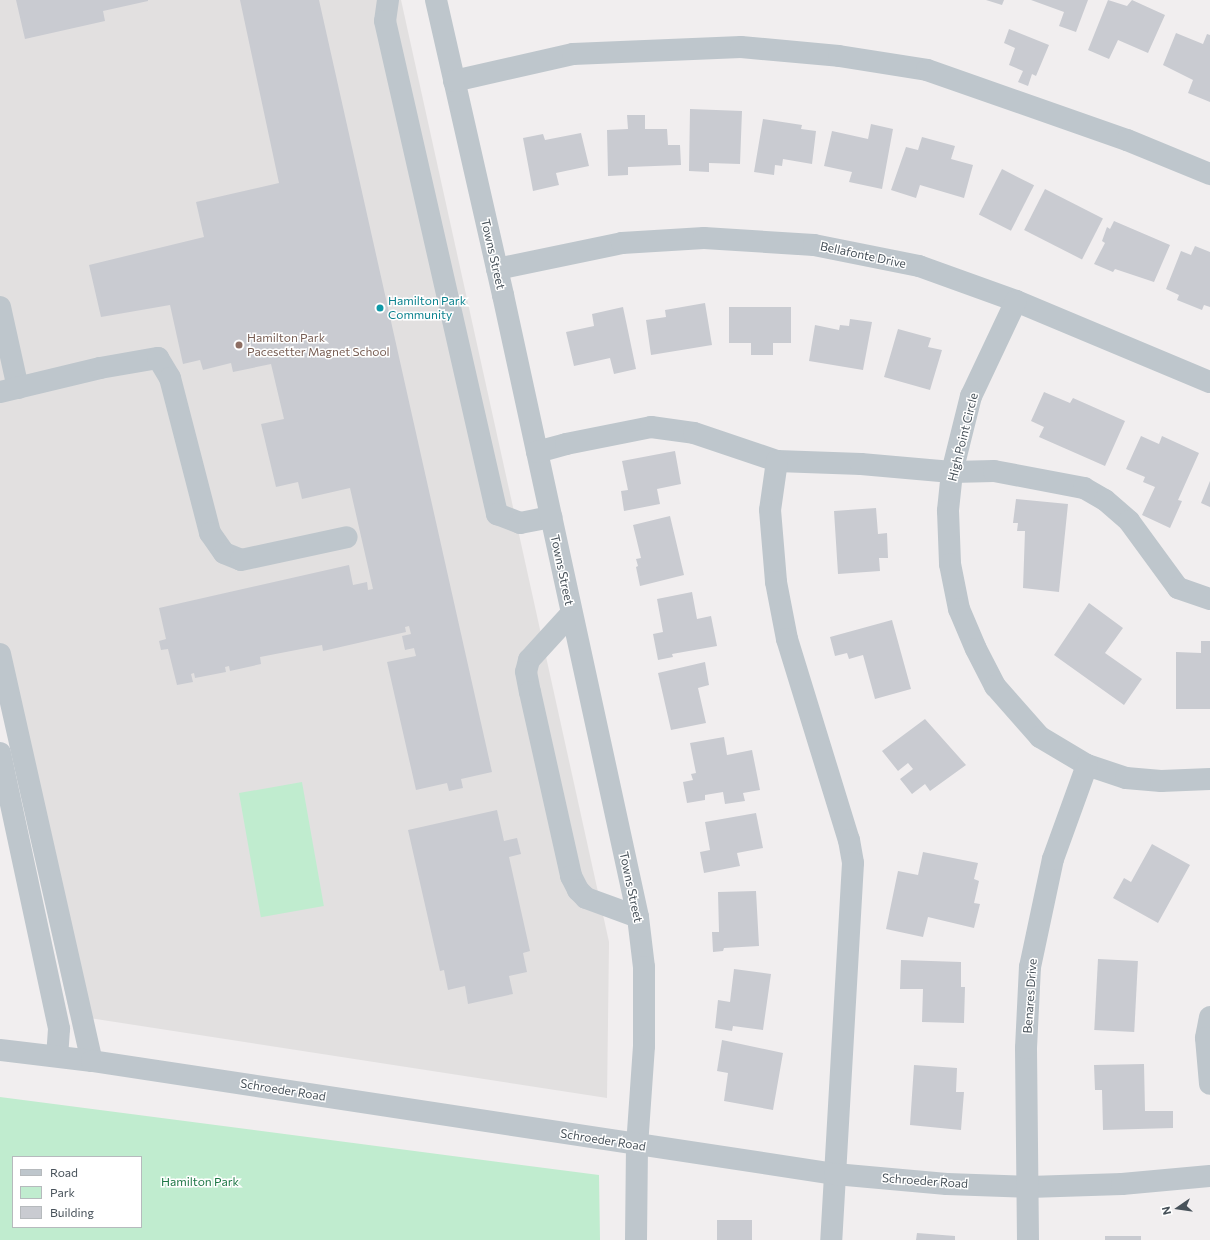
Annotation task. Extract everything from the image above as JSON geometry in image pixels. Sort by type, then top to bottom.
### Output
[{"type":"street","points":[[388,0],[385,22],[497,514],[520,523],[551,517]]},
{"type":"street","name":"Towns Street","points":[[436,0],[497,269],[638,917],[644,967],[644,1046],[637,1145],[636,1240]]},
{"type":"street","points":[[454,81],[581,54],[741,47],[839,56],[927,70],[1120,137],[1210,174]]},
{"type":"street","name":"Bellafonte Drive","points":[[497,269],[622,243],[704,238],[798,244],[919,266],[1016,302],[1210,382]]},
{"type":"street","name":"High Point Circle","points":[[1016,302],[971,396],[952,472],[948,511],[950,564],[959,609],[976,650],[995,686],[1040,736],[1088,765],[1126,778],[1161,781],[1210,779]]},
{"type":"street","points":[[0,307],[9,390],[100,368],[158,358],[170,378],[210,533],[224,553],[241,560],[347,537]]},
{"type":"street","points":[[536,452],[566,444],[651,427],[694,433],[777,461],[861,464],[952,472],[994,471],[1084,488],[1105,500],[1129,521],[1178,588],[1210,599]]},
{"type":"street","points":[[777,461],[770,510],[776,582],[788,639],[849,840],[854,863],[831,1240]]},
{"type":"street","points":[[571,614],[529,660],[526,672],[533,707],[571,876],[578,890],[586,898],[638,917]]},
{"type":"street","points":[[0,654],[92,1061]]},
{"type":"street","points":[[0,753],[60,1029],[57,1056]]},
{"type":"street","name":"Benares Drive","points":[[1028,1240],[1029,1188],[1026,1048],[1030,967],[1053,859],[1088,765]]},
{"type":"street","points":[[1210,1017],[1206,1038],[1210,1084]]},
{"type":"street","name":"Schroeder Road","points":[[0,1050],[92,1061],[637,1145],[836,1174],[947,1184],[1029,1188],[1122,1184],[1210,1176]]},
{"type":"shaded area","name":"Hamilton Park Pacesetter Magnet School","points":[[0,0],[401,0],[609,942],[607,1098],[70,1015],[0,691]]},
{"type":"green space","points":[[302,782],[324,906],[261,917],[239,793]]},
{"type":"green space","name":"Hamilton Park","points":[[0,1097],[599,1175],[600,1240],[0,1240]]},
{"type":"building","points":[[16,0],[148,1],[103,11],[105,21],[25,39]]},
{"type":"building","points":[[240,0],[319,0],[492,772],[461,779],[463,788],[449,791],[447,783],[416,790],[387,662],[416,656],[414,648],[405,650],[402,636],[411,634],[409,626],[405,627],[406,632],[323,651],[322,645],[260,657],[261,664],[230,671],[229,666],[225,667],[226,672],[195,678],[194,673],[191,674],[193,682],[177,685],[168,649],[161,650],[159,641],[166,639],[159,608],[349,565],[353,585],[367,582],[368,590],[373,589],[350,488],[302,499],[298,482],[276,487],[261,424],[284,419],[271,364],[233,372],[231,363],[203,370],[200,360],[183,364],[170,305],[101,317],[89,265],[204,237],[196,202],[279,183]]},
{"type":"building","points":[[986,0],[1004,0],[1002,5]]},
{"type":"building","points":[[1031,0],[1088,0],[1076,32],[1059,26],[1064,12]]},
{"type":"building","points":[[1108,0],[1127,6],[1132,0],[1165,15],[1148,53],[1118,40],[1109,59],[1088,50]]},
{"type":"building","points":[[1009,29],[1049,45],[1036,76],[1032,74],[1028,86],[1018,82],[1023,71],[1009,65],[1015,48],[1004,43]]},
{"type":"building","points":[[1176,33],[1203,44],[1207,34],[1210,35],[1210,102],[1188,93],[1193,80],[1163,65]]},
{"type":"building","points":[[690,109],[742,111],[740,164],[709,163],[709,172],[689,171]]},
{"type":"building","points":[[627,115],[645,115],[645,129],[667,129],[668,145],[680,145],[681,165],[628,167],[628,175],[608,176],[607,130],[628,129]]},
{"type":"building","points":[[763,119],[802,125],[801,129],[816,131],[812,164],[783,159],[782,166],[775,165],[774,175],[754,172]]},
{"type":"building","points":[[871,124],[893,129],[882,189],[849,182],[852,172],[824,166],[832,131],[868,139]]},
{"type":"building","points":[[581,133],[589,166],[556,173],[559,185],[533,191],[523,138],[543,134],[545,140]]},
{"type":"building","points":[[922,137],[955,146],[951,159],[973,165],[964,198],[920,185],[916,198],[891,190],[906,147],[918,150]]},
{"type":"building","points":[[1002,169],[1034,185],[1011,231],[979,214]]},
{"type":"building","points":[[1045,189],[1103,219],[1082,259],[1024,230]]},
{"type":"building","points":[[1114,221],[1170,245],[1154,282],[1115,269],[1113,272],[1094,264],[1105,243],[1102,241],[1107,227],[1110,229]]},
{"type":"building","points":[[1195,246],[1210,252],[1210,307],[1204,305],[1202,310],[1177,300],[1179,295],[1166,289],[1181,251],[1191,255]]},
{"type":"building","points":[[705,303],[712,345],[651,355],[646,320],[666,317],[665,310]]},
{"type":"building","points":[[623,307],[636,369],[614,374],[610,358],[574,366],[566,332],[594,326],[592,314]]},
{"type":"building","points":[[729,307],[791,307],[791,343],[773,343],[773,355],[751,355],[751,343],[729,343]]},
{"type":"building","points":[[850,319],[872,322],[863,370],[809,361],[815,325],[839,330],[840,325],[849,326]]},
{"type":"building","points":[[898,329],[931,338],[928,347],[942,350],[930,390],[884,377]]},
{"type":"building","points":[[1044,392],[1070,403],[1073,398],[1125,421],[1105,466],[1039,437],[1044,427],[1031,421]]},
{"type":"building","points":[[1141,436],[1159,444],[1162,436],[1199,453],[1178,500],[1182,501],[1170,528],[1142,515],[1155,487],[1143,482],[1145,477],[1126,469]]},
{"type":"building","points":[[675,451],[681,484],[657,489],[660,504],[624,511],[621,491],[628,490],[622,461]]},
{"type":"building","points":[[1210,481],[1210,507],[1201,503]]},
{"type":"building","points":[[1016,499],[1068,504],[1059,592],[1023,588],[1025,531],[1017,531],[1018,523],[1013,523]]},
{"type":"building","points":[[876,508],[878,534],[887,533],[888,558],[879,558],[880,571],[838,574],[834,511]]},
{"type":"building","points":[[670,516],[684,575],[640,586],[636,559],[641,558],[633,525]]},
{"type":"building","points":[[692,592],[697,619],[711,616],[717,646],[672,654],[673,657],[658,660],[653,634],[663,632],[657,599]]},
{"type":"building","points":[[1089,603],[1123,628],[1105,653],[1142,679],[1124,705],[1054,655]]},
{"type":"building","points":[[892,620],[911,689],[875,699],[863,655],[849,659],[847,653],[835,656],[830,637]]},
{"type":"building","points":[[1201,641],[1210,641],[1210,709],[1176,709],[1176,652],[1201,653]]},
{"type":"building","points":[[705,662],[709,685],[698,688],[706,723],[671,730],[658,673]]},
{"type":"building","points":[[925,719],[966,765],[930,791],[925,784],[912,794],[900,779],[913,769],[908,763],[898,771],[882,751]]},
{"type":"building","points":[[724,737],[727,755],[752,750],[760,790],[743,793],[745,801],[725,804],[723,792],[705,795],[705,800],[687,803],[683,782],[693,780],[691,774],[696,773],[690,743]]},
{"type":"building","points":[[497,810],[504,841],[517,838],[521,854],[509,857],[530,951],[523,953],[527,972],[509,976],[513,994],[468,1004],[465,986],[448,990],[444,970],[440,971],[408,830]]},
{"type":"building","points":[[756,813],[763,848],[737,853],[740,866],[704,873],[700,852],[710,850],[705,822]]},
{"type":"building","points":[[1152,844],[1190,865],[1158,923],[1113,898],[1124,878],[1131,882]]},
{"type":"building","points":[[923,852],[978,863],[974,879],[979,881],[974,903],[980,904],[974,928],[928,917],[923,937],[886,929],[898,871],[918,875]]},
{"type":"building","points":[[756,891],[759,946],[724,948],[723,951],[713,952],[712,932],[719,932],[718,892]]},
{"type":"building","points":[[1098,959],[1138,961],[1134,1032],[1094,1030]]},
{"type":"building","points":[[901,960],[961,962],[961,987],[965,987],[964,1023],[922,1022],[923,989],[900,989]]},
{"type":"building","points":[[734,969],[771,974],[763,1030],[733,1026],[732,1031],[715,1028],[718,1000],[730,1002]]},
{"type":"building","points":[[722,1040],[783,1053],[773,1110],[724,1101],[728,1073],[717,1071]]},
{"type":"building","points":[[1144,1064],[1145,1111],[1173,1111],[1173,1128],[1103,1130],[1102,1090],[1095,1090],[1094,1065]]},
{"type":"building","points":[[914,1065],[957,1068],[956,1092],[964,1092],[961,1130],[910,1125]]},
{"type":"building","points":[[717,1220],[752,1220],[752,1240],[717,1240]]},
{"type":"building","points":[[917,1233],[955,1236],[955,1240],[916,1240]]},
{"type":"building","points":[[1105,1236],[1141,1236],[1141,1240],[1105,1240]]},
{"type":"place","name":"Hamilton Park Community","points":[[380,308]]},
{"type":"place","name":"Hamilton Park Pacesetter Magnet School","points":[[239,345]]}]
